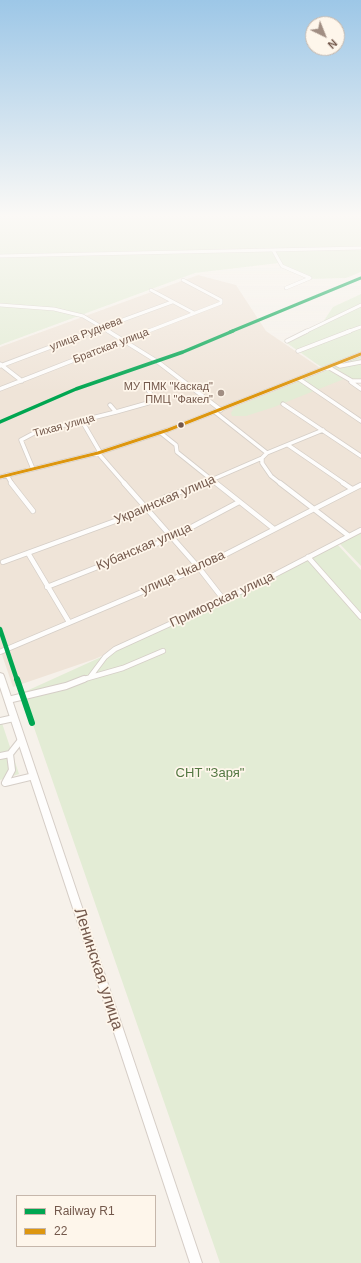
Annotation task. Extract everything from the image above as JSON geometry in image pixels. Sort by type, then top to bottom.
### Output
[{"type":"street","points":[[286,288],[310,278],[301,274]]},
{"type":"street","name":"Братская улица","points":[[0,389],[221,302],[221,300],[183,280]]},
{"type":"street","points":[[151,290],[194,313]]},
{"type":"street","name":"улица Руднева","points":[[1,365],[172,302]]},
{"type":"street","points":[[0,305],[54,309],[83,316],[175,373],[221,410]]},
{"type":"street","points":[[287,341],[361,305]]},
{"type":"street","points":[[298,351],[361,327]]},
{"type":"street","points":[[0,477],[99,453],[161,433],[361,354]]},
{"type":"street","points":[[336,364],[340,366],[361,362]]},
{"type":"street","points":[[1,365],[22,381]]},
{"type":"street","points":[[328,367],[354,381],[361,380]]},
{"type":"street","points":[[299,379],[361,421]]},
{"type":"street","points":[[354,381],[351,382],[361,390]]},
{"type":"street","name":"Тихая улица","points":[[33,469],[20,443],[21,440],[36,432],[155,401],[145,385]]},
{"type":"street","points":[[283,404],[361,456]]},
{"type":"street","name":"Тихая улица","points":[[110,405],[116,412]]},
{"type":"street","points":[[215,412],[267,453]]},
{"type":"street","points":[[82,420],[99,453],[171,538],[199,568],[224,600]]},
{"type":"street","name":"Украинская улица","points":[[3,562],[148,509],[162,503],[162,499],[166,497],[213,480],[262,458],[267,453],[323,430]]},
{"type":"street","points":[[161,433],[176,445],[177,452],[274,529]]},
{"type":"street","points":[[288,445],[352,489]]},
{"type":"street","points":[[262,458],[262,463],[271,476],[349,536]]},
{"type":"street","points":[[7,476],[33,511]]},
{"type":"street","name":"улица Чкалова","points":[[0,652],[199,568],[361,484]]},
{"type":"street","name":"Кубанская улица","points":[[47,587],[171,538],[239,502]]},
{"type":"street","name":"Приморская улица","points":[[90,677],[114,649],[224,600],[361,530]]},
{"type":"street","points":[[28,553],[68,622]]},
{"type":"street","points":[[308,557],[361,617]]},
{"type":"street","points":[[8,700],[66,686],[90,677],[123,668],[163,651]]},
{"type":"street","name":"Ленинская улица","points":[[0,676],[196,1263]]},
{"type":"street","points":[[0,721],[14,718]]},
{"type":"street","points":[[0,756],[10,754],[21,740]]},
{"type":"street","points":[[2,784],[12,770],[10,754]]},
{"type":"street","points":[[2,784],[34,776]]},
{"type":"shaded area","points":[[198,275],[236,285],[266,331],[326,372],[331,371],[361,388],[361,530],[226,599],[95,659],[13,687],[0,649],[0,347]]},
{"type":"green space","points":[[0,274],[192,274],[0,345]]},
{"type":"green space","points":[[300,274],[356,274],[346,278],[310,279]]},
{"type":"green space","points":[[361,294],[361,379],[354,381],[330,367],[324,369],[284,341],[323,322],[333,307]]},
{"type":"green space","points":[[328,370],[344,379],[274,407],[246,416],[232,416],[231,413],[234,408],[240,405]]},
{"type":"green space","points":[[361,531],[361,566],[339,543]]},
{"type":"green space","name":"СНТ \"Заря\"","points":[[337,544],[361,570],[361,1263],[220,1263],[22,693],[229,599]]},
{"type":"green space","points":[[0,717],[19,774],[0,780]]},
{"type":"rail line","name":"R1","points":[[0,422],[76,389],[183,352],[361,278]]},
{"type":"rail line","name":"R1","points":[[0,629],[32,723]]},
{"type":"transit line","name":"22","points":[[0,477],[98,453],[168,430],[361,354]]},
{"type":"place","name":"МУ ПМК \"Каскад\" ПМЦ \"Факел\"","points":[[221,393]]}]
